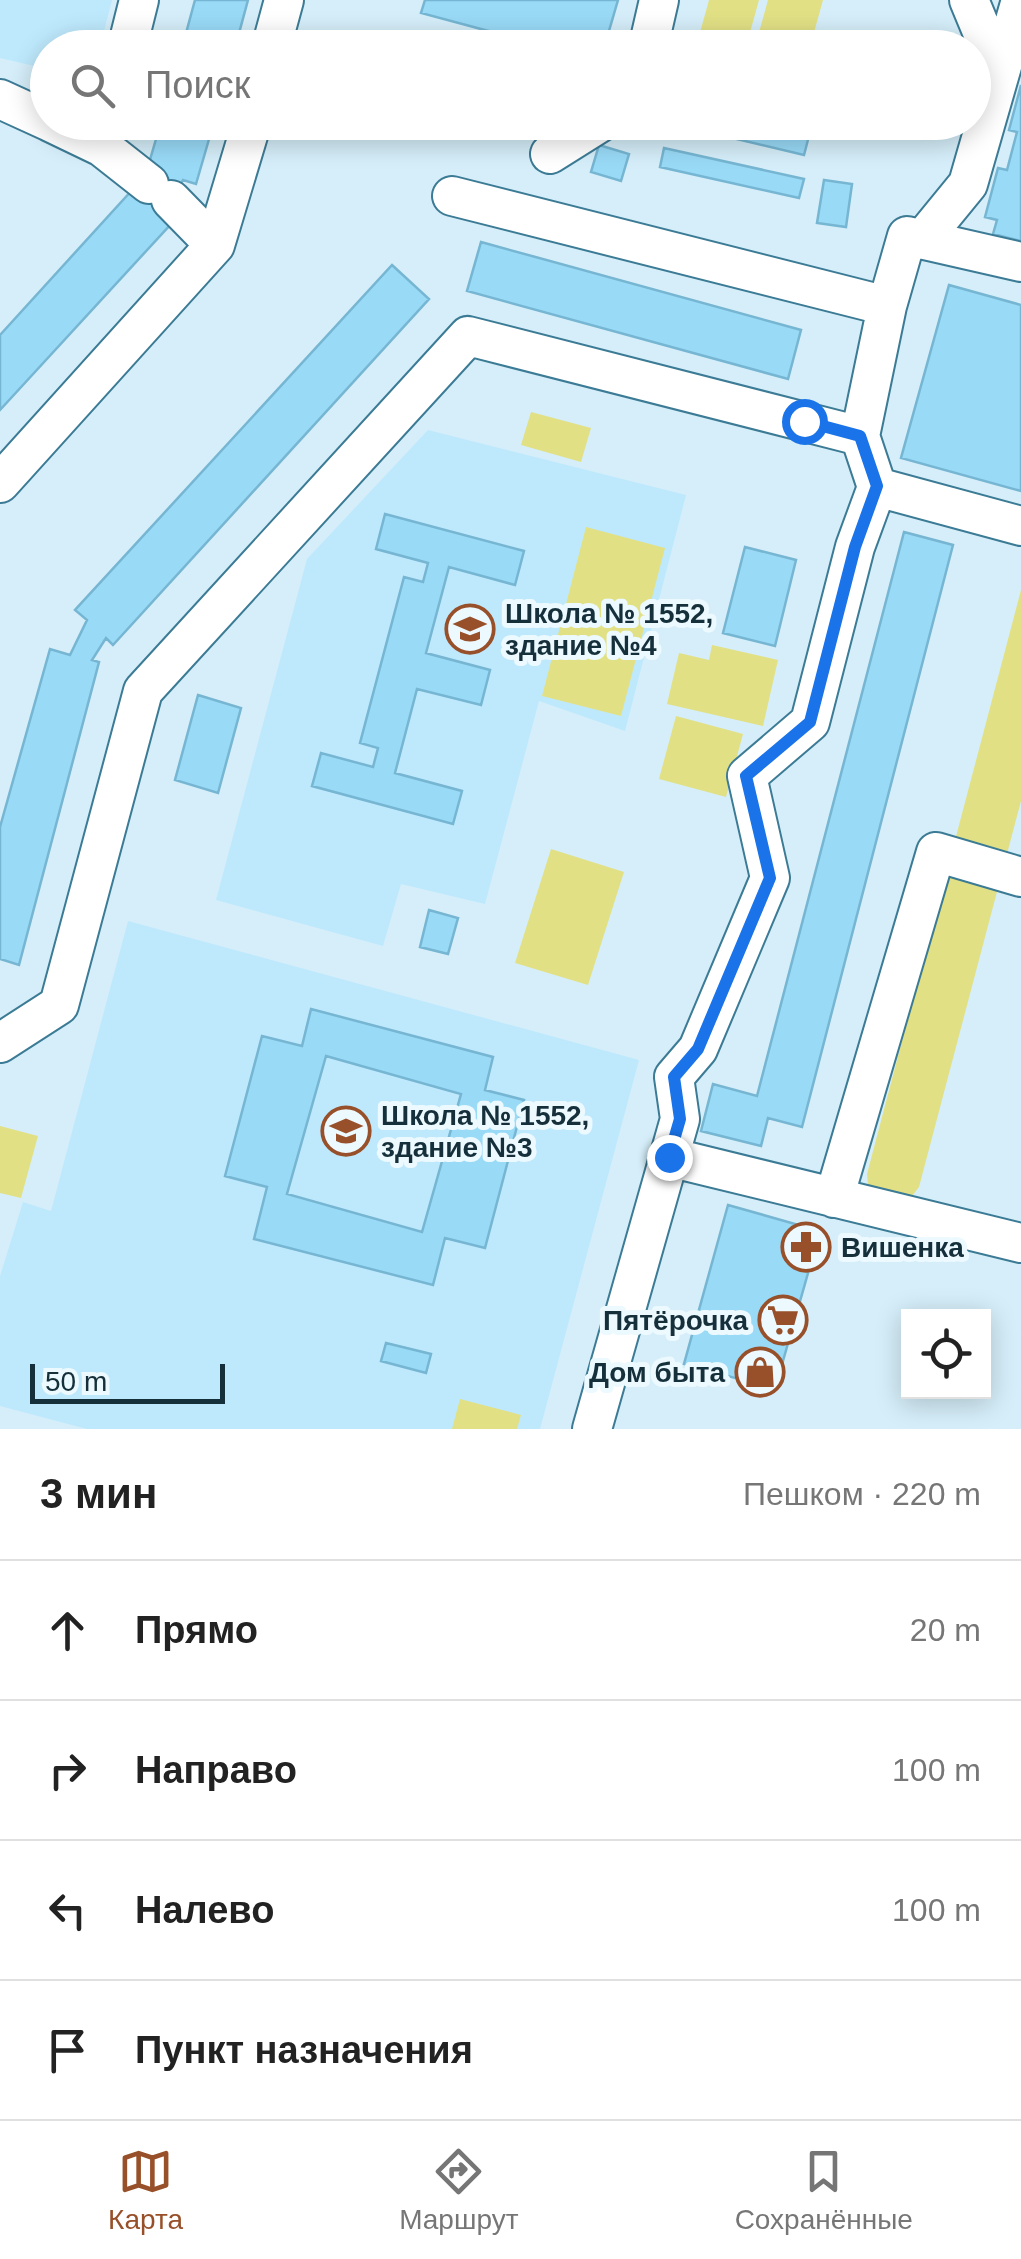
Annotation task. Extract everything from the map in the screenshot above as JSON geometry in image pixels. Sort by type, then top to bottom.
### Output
[{"type":"lane","points":[[132,30],[139,0]]},
{"type":"lane","points":[[276,30],[284,0]]},
{"type":"lane","points":[[652,30],[659,0]]},
{"type":"lane","points":[[969,0],[982,30]]},
{"type":"lane","points":[[991,103],[1020,0]]},
{"type":"lane","points":[[0,99],[30,113]]},
{"type":"lane","points":[[110,140],[215,245]]},
{"type":"lane","points":[[0,483],[215,245],[247,140]]},
{"type":"lane","points":[[550,154],[572,140]]},
{"type":"lane","points":[[923,240],[968,184],[980,140]]},
{"type":"lane","points":[[452,196],[887,306]]},
{"type":"lane","points":[[593,1429],[680,1119],[674,1077],[698,1049],[770,878],[746,776],[810,722],[855,547],[877,486],[860,436],[887,306],[907,236],[1021,262]]},
{"type":"lane","points":[[0,1044],[60,1004],[143,691],[468,336],[860,436]]},
{"type":"lane","points":[[877,486],[1021,526]]},
{"type":"lane","points":[[834,1198],[936,852],[1021,877]]},
{"type":"lane","points":[[669,1157],[1021,1243]]},
{"type":"shaded area","points":[[0,0],[112,0],[104,30],[30,30],[30,65],[0,58]]},
{"type":"shaded area","points":[[709,0],[759,0],[751,30],[701,30]]},
{"type":"shaded area","points":[[768,0],[823,0],[815,30],[760,30]]},
{"type":"shaded area","points":[[531,412],[591,428],[581,462],[521,445]]},
{"type":"shaded area","name":"Школа № 1552, здание №4","points":[[428,430],[686,495],[625,731],[539,701],[485,904],[401,884],[383,946],[216,900],[307,559]]},
{"type":"shaded area","points":[[586,527],[665,548],[621,716],[542,696]]},
{"type":"shaded area","points":[[1021,590],[1021,801],[919,1187],[906,1204],[869,1194],[867,1174]]},
{"type":"shaded area","points":[[712,645],[778,660],[763,726],[667,704],[679,653],[709,660]]},
{"type":"shaded area","points":[[676,716],[743,734],[726,797],[659,779]]},
{"type":"shaded area","points":[[551,849],[624,872],[588,985],[515,963]]},
{"type":"shaded area","name":"Школа № 1552, здание №3","points":[[128,921],[639,1060],[540,1429],[87,1429],[0,1406],[0,1276],[23,1202],[51,1211]]},
{"type":"shaded area","points":[[0,1126],[38,1136],[21,1198],[0,1193]]},
{"type":"shaded area","points":[[460,1399],[521,1415],[517,1429],[452,1429]]},
{"type":"building","points":[[195,0],[248,0],[240,30],[187,30]]},
{"type":"building","points":[[425,0],[618,0],[609,30],[485,30],[421,13]]},
{"type":"building","points":[[1021,85],[1021,241],[993,234],[997,220],[985,217],[998,168],[1007,170],[1017,132],[1009,130]]},
{"type":"building","points":[[156,140],[209,140],[196,184],[183,180],[161,215],[171,224],[0,410],[0,335],[147,170]]},
{"type":"building","points":[[741,140],[808,140],[804,155]]},
{"type":"building","points":[[599,145],[629,154],[621,181],[591,172]]},
{"type":"building","points":[[664,148],[804,179],[799,198],[660,167]]},
{"type":"building","points":[[824,180],[852,184],[846,227],[817,223]]},
{"type":"building","points":[[481,242],[801,330],[788,379],[467,291]]},
{"type":"building","points":[[392,265],[429,299],[113,645],[106,638],[92,660],[99,662],[19,965],[0,959],[0,827],[50,649],[70,655],[87,620],[75,610]]},
{"type":"building","points":[[949,285],[1021,305],[1021,491],[901,458]]},
{"type":"building","points":[[385,514],[524,551],[515,585],[449,567],[426,653],[490,670],[481,705],[417,689],[395,773],[462,791],[453,824],[312,786],[321,753],[373,767],[378,748],[360,743],[404,577],[423,582],[428,563],[376,549]]},
{"type":"building","points":[[904,532],[953,545],[802,1127],[768,1118],[761,1146],[701,1131],[713,1084],[757,1096]]},
{"type":"building","points":[[745,547],[796,560],[775,646],[723,633]]},
{"type":"building","points":[[198,695],[241,708],[218,793],[175,780]]},
{"type":"building","points":[[429,910],[458,918],[448,954],[420,947]]},
{"type":"building","points":[[311,1009],[493,1057],[485,1090],[524,1100],[485,1248],[445,1238],[433,1285],[254,1239],[267,1187],[225,1176],[262,1036],[302,1046]],"holes":[[[326,1056],[461,1094],[422,1232],[287,1194]]]},
{"type":"building","points":[[728,1205],[820,1231],[775,1389],[684,1364]]},
{"type":"building","points":[[386,1343],[431,1354],[426,1373],[381,1361]]},
{"type":"place","name":"Школа № 1552, здание №4","points":[[470,629]]},
{"type":"place","name":"Школа № 1552, здание №3","points":[[346,1131]]},
{"type":"place","name":"Вишенка","points":[[806,1247]]},
{"type":"place","name":"Пятёрочка","points":[[783,1320]]},
{"type":"place","name":"Дом быта","points":[[760,1372]]},
{"type":"route","points":[[669,1157],[680,1119],[674,1077],[698,1049],[770,878],[746,776],[810,722],[855,547],[877,486],[860,436],[804,421]]}]
